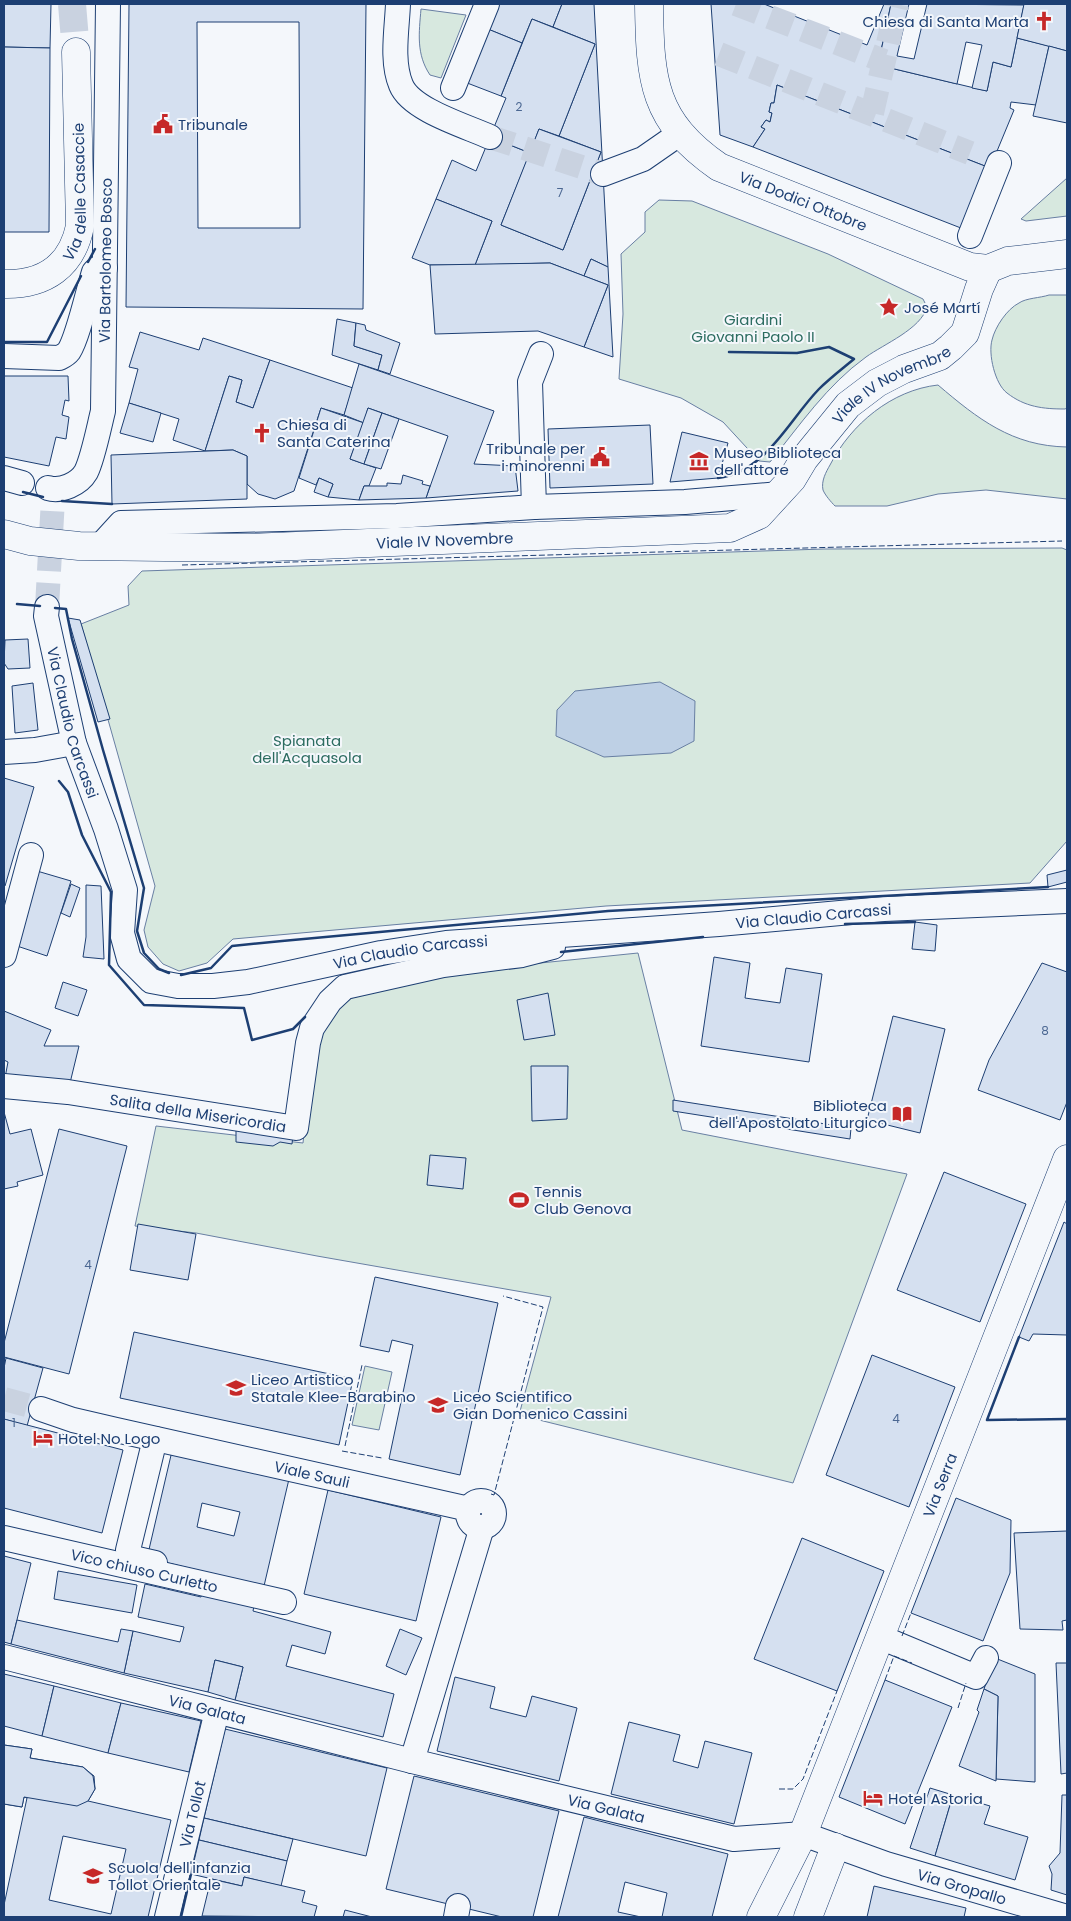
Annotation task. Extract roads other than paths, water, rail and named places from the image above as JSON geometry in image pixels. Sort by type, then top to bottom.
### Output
[{"type":"main road","name":"Via Dodici Ottobre","points":[[649,4],[654,82],[664,109],[679,134],[701,154],[719,168],[941,257],[970,267],[988,270]]},
{"type":"main road","name":"Via delle Casaccie","points":[[4,284],[35,281],[47,276],[68,257],[76,244],[80,226],[76,52]]},
{"type":"main road","points":[[988,270],[1008,261],[1067,254]]},
{"type":"main road","name":"Viale IV Novembre","points":[[77,545],[248,548],[730,528],[759,516],[780,494],[848,405],[876,383],[904,369],[940,356],[965,333],[979,289],[988,270]]},
{"type":"main road","points":[[4,534],[77,545]]},
{"type":"main road","name":"Via Serra","points":[[761,1917],[807,1823],[1067,1160]]},
{"type":"main road","points":[[807,1823],[810,1911]]},
{"type":"main road","points":[[810,1911],[835,1847]]},
{"type":"street","name":"Via Bartolomeo Bosco","points":[[52,492],[68,487],[86,473],[103,411],[108,4]]},
{"type":"street","points":[[398,4],[396,69],[405,93],[419,105],[490,137]]},
{"type":"street","points":[[453,88],[487,4]]},
{"type":"street","points":[[603,174],[643,158],[679,134]]},
{"type":"street","points":[[970,236],[999,163]]},
{"type":"street","points":[[4,356],[59,358],[65,356],[74,336],[94,272],[105,259]]},
{"type":"street","points":[[534,507],[530,382],[541,354]]},
{"type":"street","name":"Viale IV Novembre","points":[[77,545],[121,523],[397,516],[534,507],[685,502],[780,494]]},
{"type":"street","name":"Via Claudio Carcassi","points":[[47,607],[46,616],[74,743],[106,829],[125,890],[122,933],[129,959],[150,980],[178,986],[212,986],[248,982],[381,954],[446,944],[719,924],[884,909],[1067,901]]},
{"type":"street","points":[[4,752],[35,750],[74,743]]},
{"type":"street","points":[[4,955],[31,854]]},
{"type":"street","name":"Salita della Misericordia","points":[[4,1086],[68,1092],[296,1128],[312,1028],[330,1001],[345,987],[443,965],[522,955],[553,947]]},
{"type":"street","name":"Viale Sauli","points":[[41,1409],[73,1420],[475,1518],[412,1761]]},
{"type":"street","points":[[155,1439],[128,1550],[133,1558],[221,1580],[219,1589]]},
{"type":"street","name":"Vico chiuso Curletto","points":[[4,1538],[219,1589],[284,1602]]},
{"type":"street","points":[[880,1637],[976,1677],[986,1658]]},
{"type":"street","name":"Via Galata","points":[[4,1657],[412,1761],[734,1838],[807,1823]]},
{"type":"street","name":"Via Tollot","points":[[167,1917],[216,1711]]},
{"type":"street","name":"Via Gropallo","points":[[807,1823],[835,1847],[886,1864],[1067,1917]]},
{"type":"water","points":[[660,682],[695,701],[694,741],[671,753],[604,757],[556,736],[557,710],[575,691]]},
{"type":"tunnel","points":[[72,4],[76,52]]},
{"type":"tunnel","points":[[736,4],[884,61]]},
{"type":"tunnel","points":[[872,113],[897,4]]},
{"type":"tunnel","points":[[719,54],[970,153]]},
{"type":"tunnel","points":[[490,137],[603,174]]},
{"type":"tunnel","points":[[47,607],[53,499]]},
{"type":"tunnel","points":[[4,1399],[41,1409]]},
{"type":"place","name":"Chiesa di Santa Marta","points":[[1044,21]]},
{"type":"place","name":"Tribunale","points":[[163,124]]},
{"type":"place","name":"José Martí","points":[[889,307]]},
{"type":"place","name":"Chiesa di Santa Caterina","points":[[262,433]]},
{"type":"place","name":"Tribunale per i minorenni","points":[[600,457]]},
{"type":"place","name":"Museo Biblioteca dell'attore","points":[[699,461]]},
{"type":"place","name":"Biblioteca dell'Apostolato Liturgico","points":[[902,1114]]},
{"type":"place","name":"Tennis Club Genova","points":[[519,1200]]},
{"type":"place","name":"Liceo Artistico Statale Klee-Barabino","points":[[236,1388]]},
{"type":"place","name":"Liceo Scientifico Gian Domenico Cassini","points":[[438,1405]]},
{"type":"place","name":"Hotel No Logo","points":[[43,1438]]},
{"type":"place","name":"Hotel Astoria","points":[[873,1798]]},
{"type":"place","name":"Scuola dell'infanzia Tollot Orientale","points":[[93,1876]]},
{"type":"park label","name":"Giardini Giovanni Paolo II","points":[[753,328]]},
{"type":"park label","name":"Spianata dell'Acquasola","points":[[307,748]]}]
